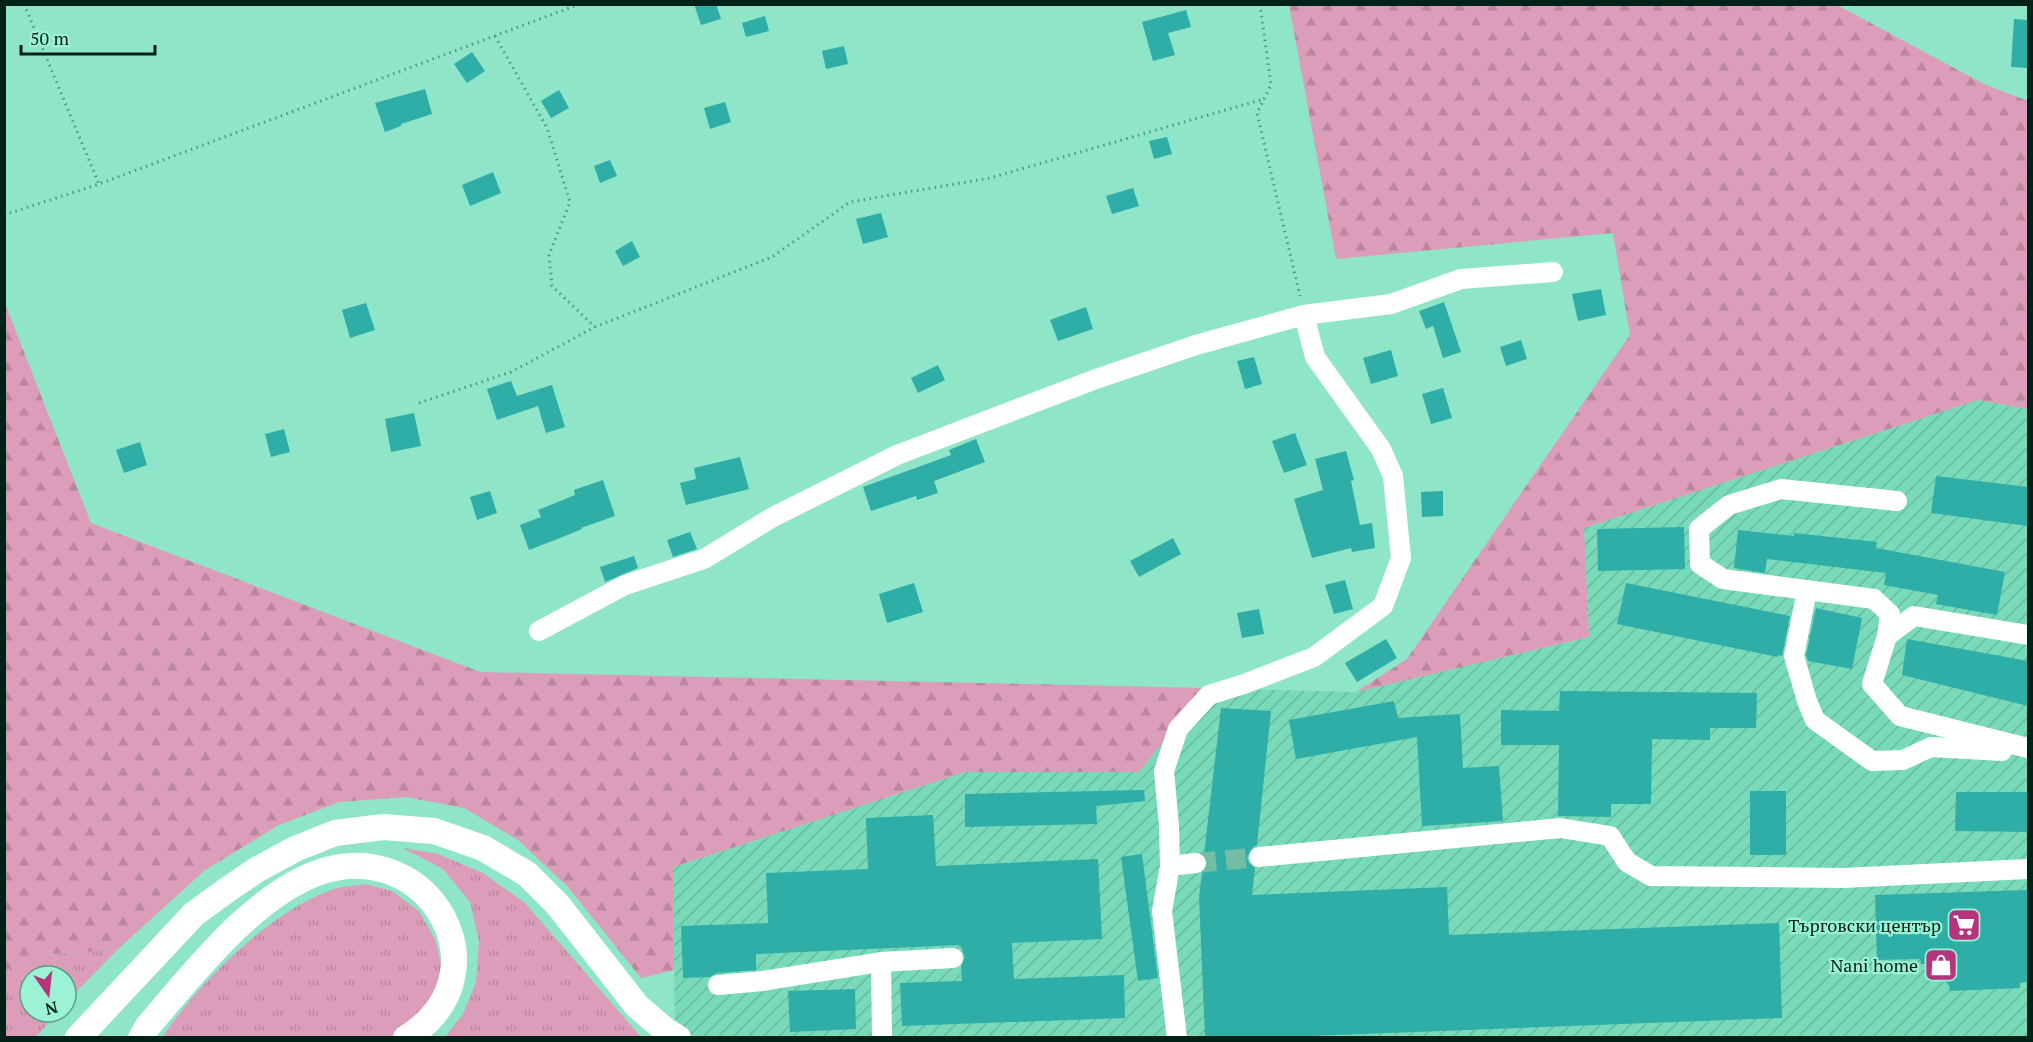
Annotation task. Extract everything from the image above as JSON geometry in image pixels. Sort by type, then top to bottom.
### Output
[{"type":"main road","points":[[78,1038],[194,914],[258,869],[295,849],[335,833],[382,827],[434,831],[483,848],[527,874],[558,904],[637,1006],[678,1038]]},
{"type":"main road","points":[[141,1038],[148,1026],[207,956],[271,899],[319,872],[348,865],[385,869],[403,877],[418,887],[441,911],[448,929],[453,947],[450,987],[442,1004],[431,1018],[406,1038]]},
{"type":"main road","points":[[102,1038],[162,948]]},
{"type":"street","points":[[539,631],[625,585],[704,559],[773,517],[897,455],[1096,379],[1196,345],[1304,315],[1391,304],[1461,279],[1554,272]]},
{"type":"street","points":[[1177,1038],[1162,911],[1170,866],[1164,771],[1178,729],[1209,694],[1244,684],[1314,657],[1383,606],[1401,558],[1393,476],[1381,449],[1315,357],[1304,315]]},
{"type":"street","points":[[1897,501],[1781,489],[1729,505],[1699,529],[1700,564],[1723,579],[1874,598],[1890,614],[1887,636],[1872,684],[1900,716],[2028,750]]},
{"type":"street","points":[[1807,590],[1794,656],[1815,720],[1872,761],[1903,760],[1931,747],[2028,750]]},
{"type":"street","points":[[1887,636],[1914,616],[2028,636]]},
{"type":"street","points":[[1259,857],[1560,828],[1610,836],[1627,862],[1651,876],[1843,878],[2028,869]]},
{"type":"street","points":[[1170,866],[1196,863]]},
{"type":"street","points":[[718,986],[881,962],[953,958]]},
{"type":"street","points":[[881,962],[882,1038]]},
{"type":"path","points":[[24,4],[99,184]]},
{"type":"path","points":[[4,215],[99,184],[580,4]]},
{"type":"path","points":[[1260,4],[1271,85],[1257,112],[1304,315]]},
{"type":"path","points":[[495,36],[547,128],[570,202],[549,255],[552,286],[595,327]]},
{"type":"path","points":[[419,403],[511,372],[595,327],[772,257],[850,202],[990,178],[1264,99]]},
{"type":"shaded area","points":[[1978,400],[2028,409],[2028,1037],[675,1037],[673,867],[965,772],[1139,772],[1206,688],[1356,692],[1589,637],[1584,528]]},
{"type":"green space","points":[[1289,5],[1837,5],[1984,84],[2028,101],[2028,409],[1978,400],[1584,528],[1589,637],[1356,692],[1407,659],[1630,335],[1613,233],[1336,259]]},
{"type":"green space","points":[[4,301],[91,523],[480,672],[1206,688],[1139,772],[965,772],[673,867],[674,970],[641,978],[568,887],[518,840],[464,808],[406,797],[339,802],[279,825],[205,870],[117,950],[50,954],[5,970]]},
{"type":"green space","points":[[403,848],[438,854],[483,873],[525,903],[641,1037],[445,1037],[463,1014],[476,982],[479,941],[470,902],[443,869]]},
{"type":"green space","points":[[365,884],[392,891],[419,911],[435,939],[442,968],[436,1001],[417,1021],[391,1037],[162,1038],[215,972],[261,931],[310,899],[338,888]]},
{"type":"green space","points":[[117,950],[78,990],[78,964],[21,964],[50,954]]},
{"type":"green space","points":[[18,965],[18,1024],[47,1024],[36,1037],[5,1037],[4,970]]},
{"type":"building","points":[[694,4],[716,4],[721,19],[701,25]]},
{"type":"building","points":[[1186,10],[1191,27],[1168,33],[1175,55],[1153,61],[1142,22]]},
{"type":"building","points":[[765,16],[769,31],[746,37],[742,23]]},
{"type":"building","points":[[2014,19],[2028,20],[2028,68],[2011,67]]},
{"type":"building","points":[[844,46],[848,64],[826,69],[822,51]]},
{"type":"building","points":[[472,52],[485,71],[467,83],[454,64]]},
{"type":"building","points":[[425,89],[432,114],[385,132],[375,103]]},
{"type":"building","points":[[559,90],[569,108],[551,118],[541,101]]},
{"type":"building","points":[[725,102],[731,122],[710,129],[704,108]]},
{"type":"building","points":[[1167,137],[1172,154],[1154,159],[1149,141]]},
{"type":"building","points":[[610,160],[617,176],[600,183],[594,166]]},
{"type":"building","points":[[493,172],[501,193],[470,206],[462,185]]},
{"type":"building","points":[[1133,188],[1139,206],[1112,214],[1106,196]]},
{"type":"building","points":[[881,213],[888,237],[863,244],[856,219]]},
{"type":"building","points":[[632,241],[640,257],[623,266],[615,251]]},
{"type":"building","points":[[1601,289],[1606,315],[1578,321],[1572,294]]},
{"type":"building","points":[[1444,302],[1461,352],[1443,358],[1433,326],[1426,329],[1419,311]]},
{"type":"building","points":[[366,303],[375,330],[350,338],[342,310]]},
{"type":"building","points":[[1086,307],[1093,329],[1058,341],[1050,320]]},
{"type":"building","points":[[1521,340],[1527,359],[1506,366],[1500,347]]},
{"type":"building","points":[[1391,350],[1398,376],[1371,384],[1363,358]]},
{"type":"building","points":[[1254,357],[1262,384],[1245,389],[1237,361]]},
{"type":"building","points":[[938,365],[945,380],[918,393],[911,378]]},
{"type":"building","points":[[511,381],[517,396],[552,385],[565,427],[546,433],[538,406],[497,420],[487,389]]},
{"type":"building","points":[[1443,388],[1452,418],[1431,424],[1422,394]]},
{"type":"building","points":[[414,413],[421,446],[391,452],[385,419]]},
{"type":"building","points":[[284,429],[290,452],[271,457],[265,434]]},
{"type":"building","points":[[1295,433],[1307,465],[1284,473],[1272,441]]},
{"type":"building","points":[[976,439],[985,462],[934,481],[938,493],[917,500],[916,496],[871,511],[863,487],[951,455],[949,450]]},
{"type":"building","points":[[140,442],[147,465],[124,473],[116,450]]},
{"type":"building","points":[[1346,451],[1354,480],[1351,481],[1360,525],[1372,523],[1375,548],[1352,552],[1351,548],[1312,558],[1294,499],[1323,490],[1315,459]]},
{"type":"building","points":[[740,457],[749,489],[686,505],[680,483],[696,479],[694,468]]},
{"type":"building","points":[[1936,476],[2028,487],[2028,526],[1931,513]]},
{"type":"building","points":[[603,480],[615,516],[529,550],[520,525],[541,517],[538,510],[575,495],[574,490]]},
{"type":"building","points":[[490,491],[497,513],[477,520],[470,497]]},
{"type":"building","points":[[1443,491],[1443,516],[1422,517],[1421,492]]},
{"type":"building","points":[[1684,527],[1685,569],[1598,571],[1597,529]]},
{"type":"building","points":[[1738,530],[1794,536],[1794,533],[1877,542],[1876,548],[2005,572],[1997,615],[1936,604],[1938,595],[1884,585],[1886,573],[1767,559],[1765,573],[1734,568]]},
{"type":"building","points":[[690,532],[697,549],[673,557],[667,540]]},
{"type":"building","points":[[1173,538],[1181,554],[1139,577],[1130,561]]},
{"type":"building","points":[[634,556],[638,568],[605,582],[600,567]]},
{"type":"building","points":[[1345,580],[1353,609],[1334,614],[1325,585]]},
{"type":"building","points":[[914,583],[923,612],[887,623],[879,594]]},
{"type":"building","points":[[1626,583],[1790,616],[1782,656],[1617,624]]},
{"type":"building","points":[[1816,608],[1862,618],[1852,669],[1808,661],[1806,655]]},
{"type":"building","points":[[1259,609],[1264,634],[1242,638],[1237,613]]},
{"type":"building","points":[[1386,639],[1397,658],[1357,682],[1345,663]]},
{"type":"building","points":[[1907,639],[2028,661],[2028,706],[1902,675]]},
{"type":"building","points":[[1560,691],[1757,693],[1756,728],[1710,728],[1710,740],[1652,739],[1651,804],[1611,804],[1611,817],[1558,816],[1559,745],[1501,745],[1501,710],[1559,711]]},
{"type":"building","points":[[1394,701],[1398,718],[1460,714],[1463,768],[1499,766],[1503,821],[1422,826],[1417,737],[1296,759],[1289,720]]},
{"type":"building","points":[[1221,708],[1271,711],[1257,845],[1252,848],[1247,858],[1255,868],[1252,895],[1447,887],[1449,935],[1779,923],[1782,1018],[1205,1038],[1199,897],[1202,873],[1207,868],[1208,862],[1204,855]]},
{"type":"building","points":[[1144,790],[1145,801],[1096,806],[1097,824],[965,827],[965,794]]},
{"type":"building","points":[[1750,791],[1786,791],[1786,855],[1750,855]]},
{"type":"building","points":[[1956,792],[2028,792],[2028,832],[1955,831]]},
{"type":"building","points":[[933,815],[936,866],[1098,859],[1102,939],[1012,943],[1014,979],[1124,975],[1125,1018],[902,1026],[900,983],[962,981],[961,966],[965,957],[960,945],[756,954],[756,970],[717,973],[710,977],[683,978],[681,926],[768,923],[766,873],[868,869],[866,818]]},
{"type":"building","points":[[1142,854],[1158,978],[1138,981],[1121,857]]},
{"type":"building","points":[[2028,890],[2028,982],[2020,983],[2020,988],[1950,991],[1949,985],[1926,964],[1921,964],[1920,959],[1877,960],[1875,895]]},
{"type":"building","points":[[855,989],[856,1029],[790,1032],[788,991]]},
{"type":"tunnel","points":[[1196,863],[1259,857]]},
{"type":"place","name":"Търговски център","points":[[1964,925]]},
{"type":"place","name":"Nani home","points":[[1941,965]]}]
